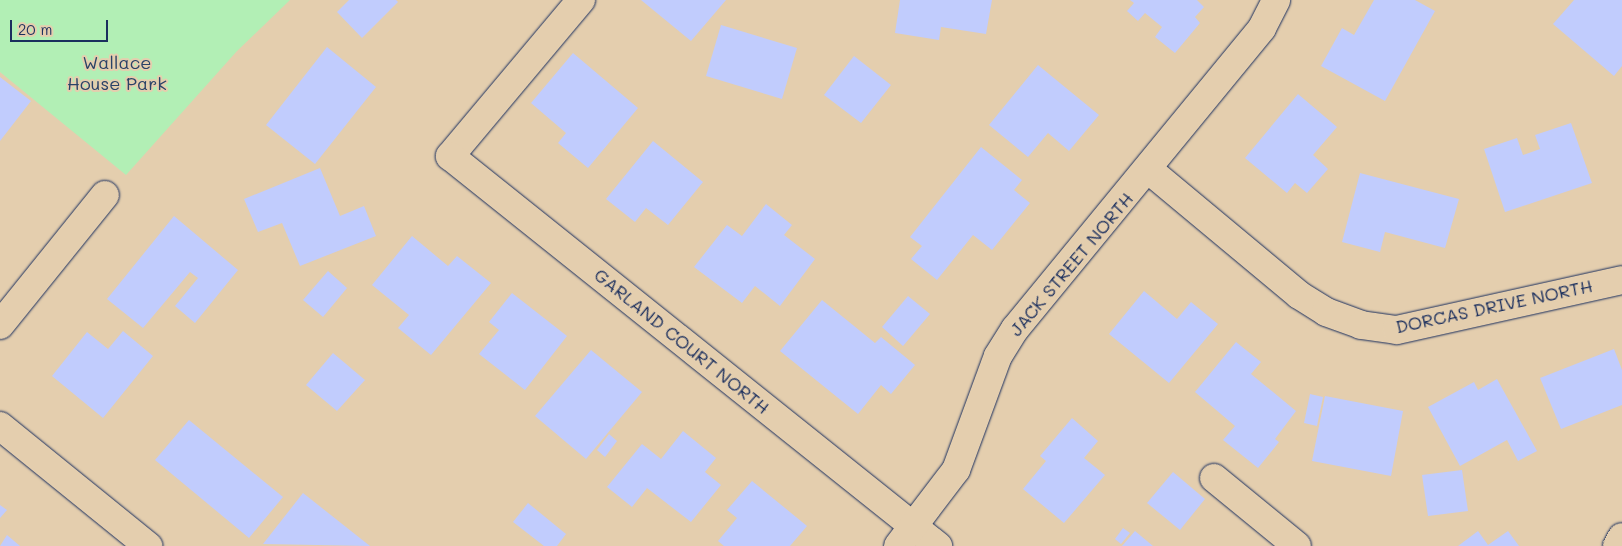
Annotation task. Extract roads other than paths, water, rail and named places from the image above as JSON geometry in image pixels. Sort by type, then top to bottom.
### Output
[{"type":"street","name":"GARLAND COURT NORTH","points":[[581,0],[450,156],[906,536],[938,546]]},
{"type":"street","name":"JACK STREET NORTH","points":[[906,536],[956,470],[998,356],[1015,329],[1149,170],[1262,28],[1276,0]]},
{"type":"street","name":"DORCAS DRIVE NORTH","points":[[1149,170],[1299,295],[1326,312],[1361,325],[1397,330],[1622,280]]},
{"type":"street","points":[[0,325],[105,196]]},
{"type":"street","points":[[0,426],[148,546]]},
{"type":"street","points":[[1214,478],[1297,546]]},
{"type":"street","points":[[1618,546],[1622,537]]},
{"type":"park label","name":"Wallace House Park","points":[[117,73]]}]
